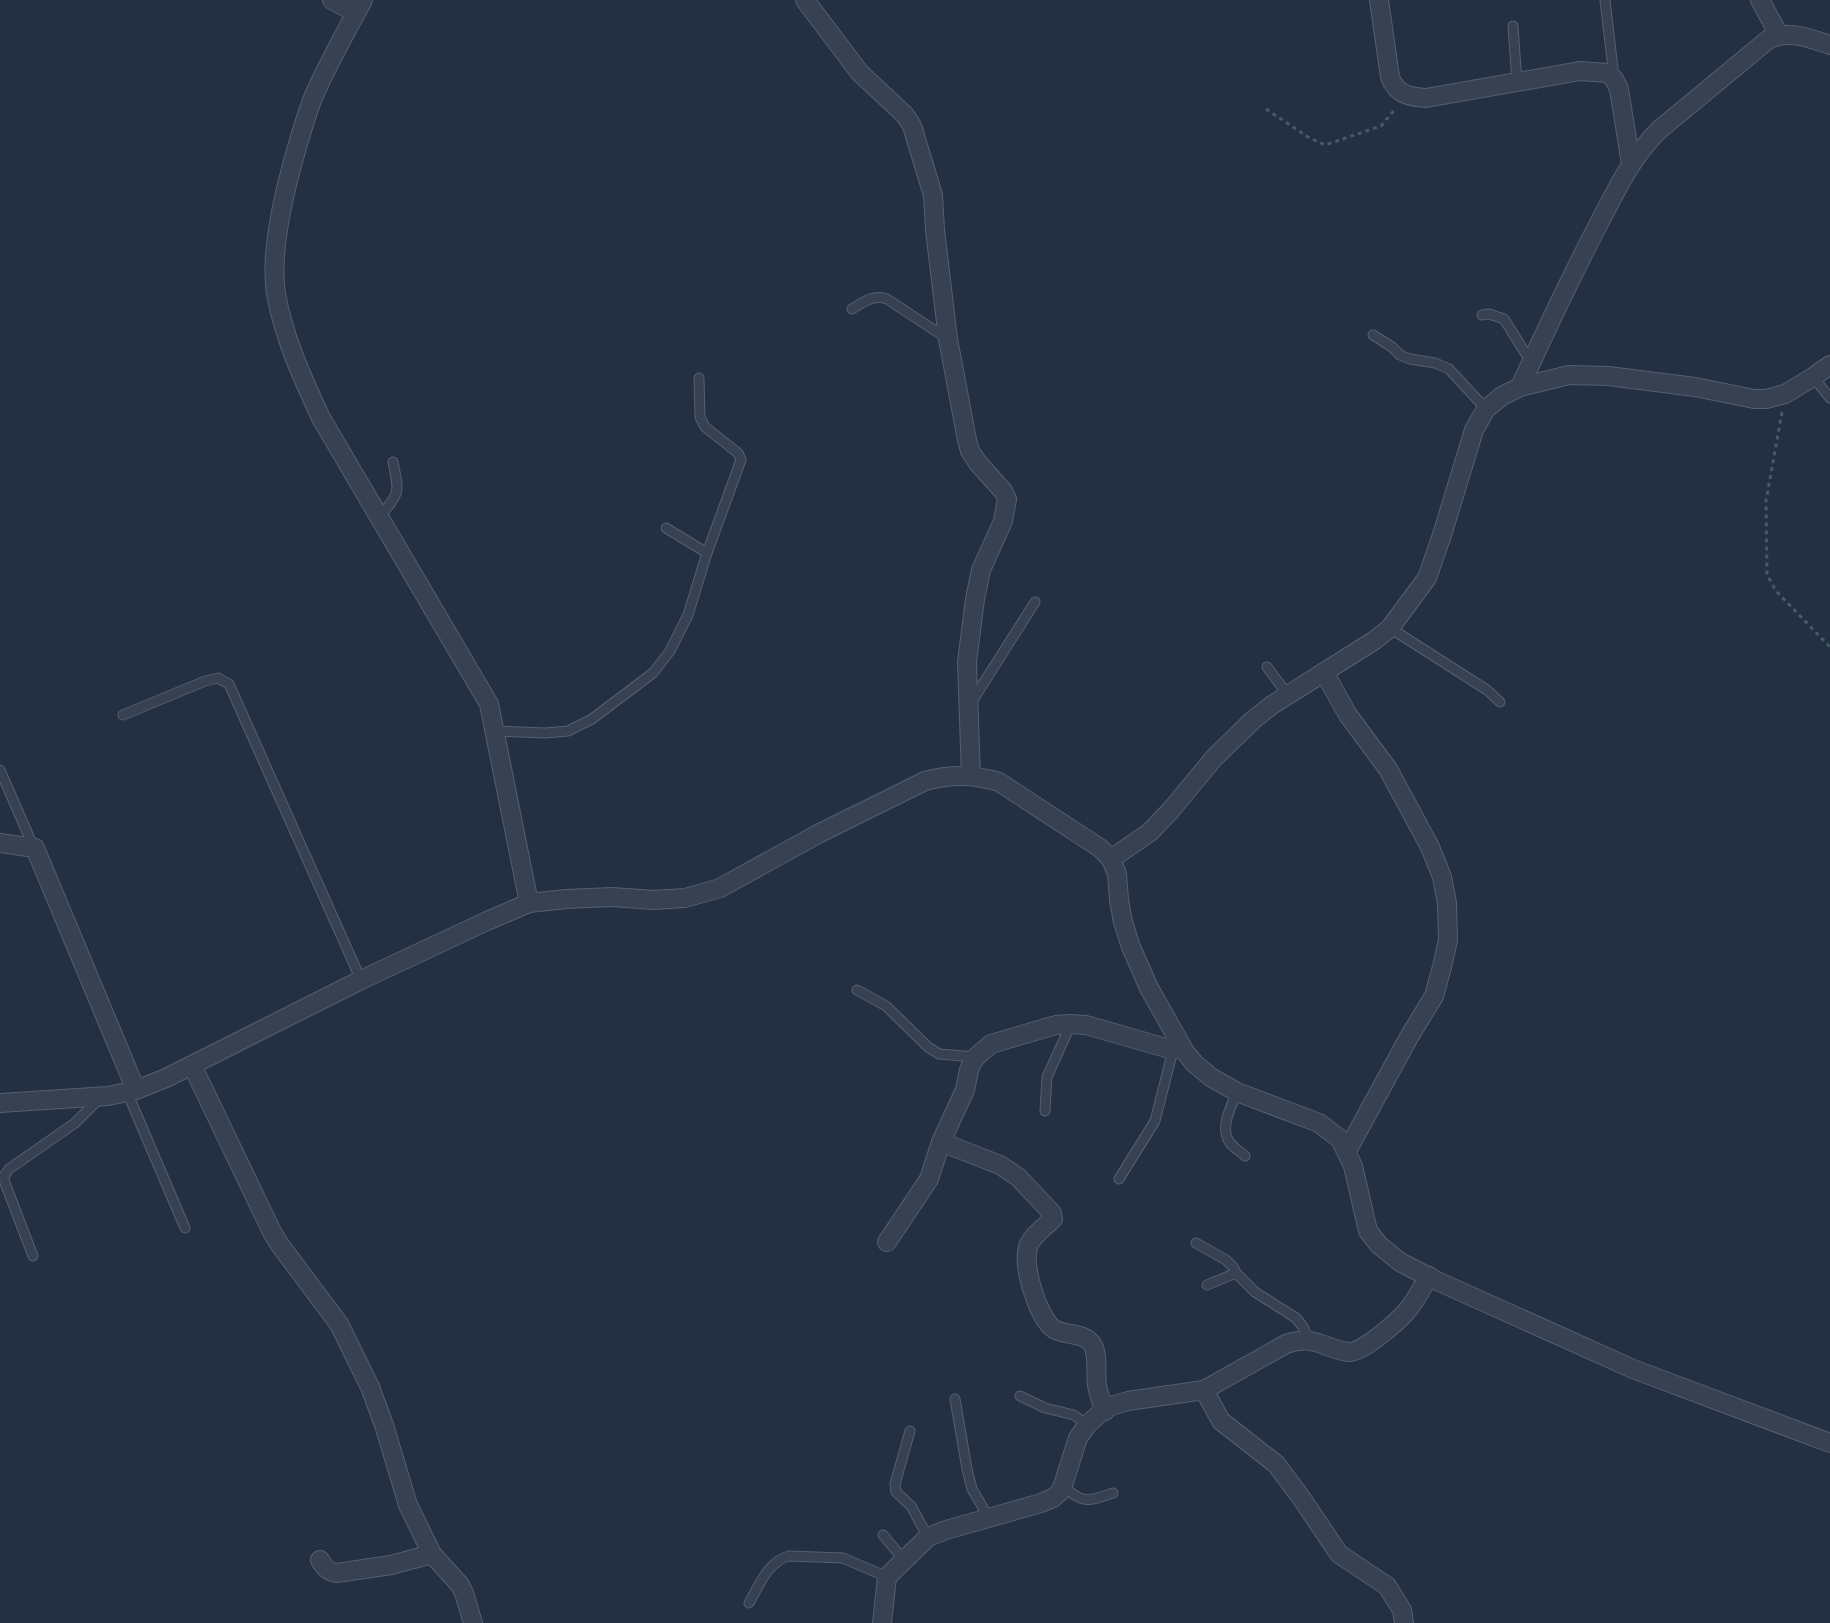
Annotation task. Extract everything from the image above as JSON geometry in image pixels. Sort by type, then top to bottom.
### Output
[{"type":"street","points":[[332,0],[360,7],[315,92],[292,163],[280,215],[276,256],[276,292],[285,335],[298,369],[321,418],[489,704],[529,903]]},
{"type":"street","points":[[805,0],[860,73],[905,115],[912,126],[933,195],[935,230],[948,339],[970,452],[1003,491],[1006,499],[1003,521],[988,552],[978,581],[967,662],[971,776]]},
{"type":"street","points":[[1379,0],[1390,77],[1394,87],[1404,95],[1426,98],[1580,71],[1608,73],[1614,79],[1619,89],[1631,164]]},
{"type":"street","points":[[1760,0],[1779,35]]},
{"type":"street","points":[[1520,387],[1569,281],[1631,164],[1643,146],[1659,130],[1769,39],[1779,35],[1804,36],[1830,45]]},
{"type":"street","points":[[1111,860],[1150,832],[1214,758],[1253,720],[1272,705],[1376,640],[1390,628],[1427,578],[1474,430],[1486,409],[1502,396],[1520,387],[1569,375],[1608,376],[1695,387],[1754,399],[1766,399],[1785,394],[1830,365]]},
{"type":"street","points":[[1324,672],[1348,715],[1388,769],[1413,815],[1430,847],[1442,877],[1447,903],[1448,940],[1434,996],[1409,1037],[1347,1151]]},
{"type":"street","points":[[0,1103],[102,1096],[132,1091],[166,1078],[361,980],[529,903],[612,897],[654,900],[686,898],[720,888],[818,834],[925,781],[942,776],[982,776],[999,782],[1100,848],[1111,860],[1117,874],[1122,922],[1131,947],[1174,1043],[1212,1078],[1237,1092],[1319,1124],[1340,1139],[1353,1166],[1368,1231],[1379,1245],[1400,1262],[1633,1369],[1830,1444]]},
{"type":"street","points":[[0,843],[35,848],[132,1091]]},
{"type":"street","points":[[888,1242],[929,1179],[940,1142],[965,1090],[969,1070],[976,1057],[991,1044],[1056,1025],[1071,1024],[1086,1025],[1174,1043]]},
{"type":"street","points":[[192,1065],[272,1232],[339,1324],[370,1388],[384,1425],[408,1505],[432,1554],[460,1584],[473,1623]]},
{"type":"street","points":[[940,1142],[1000,1165],[1018,1177],[1052,1213],[1053,1218],[1032,1240],[1028,1247],[1027,1263],[1031,1284],[1041,1314],[1052,1328],[1060,1332],[1087,1338],[1093,1345],[1097,1387],[1104,1411]]},
{"type":"street","points":[[882,1623],[887,1578],[928,1537],[1053,1498],[1063,1485],[1078,1438],[1087,1425],[1111,1406],[1128,1401],[1204,1390],[1286,1344],[1302,1340],[1309,1340],[1349,1352],[1361,1349],[1406,1313],[1429,1276]]},
{"type":"street","points":[[1204,1390],[1221,1421],[1276,1464],[1339,1554],[1387,1586],[1402,1610],[1404,1623]]},
{"type":"street","points":[[320,1560],[325,1568],[337,1573],[391,1564],[432,1554]]},
{"type":"lane","points":[[1605,0],[1614,79]]},
{"type":"lane","points":[[1513,26],[1517,83]]},
{"type":"lane","points":[[852,309],[880,296],[887,298],[948,339]]},
{"type":"lane","points":[[1482,315],[1489,314],[1504,319],[1531,362]]},
{"type":"lane","points":[[1373,335],[1392,347],[1400,355],[1410,359],[1435,363],[1449,369],[1486,409]]},
{"type":"lane","points":[[1813,377],[1830,398]]},
{"type":"lane","points":[[494,731],[545,733],[568,731],[592,719],[653,673],[670,651],[688,615],[707,553],[741,460],[738,454],[705,427],[700,416],[699,378]]},
{"type":"lane","points":[[379,517],[392,502],[398,490],[394,462]]},
{"type":"lane","points":[[666,528],[707,553]]},
{"type":"lane","points":[[968,708],[1035,602]]},
{"type":"lane","points":[[1390,628],[1487,690],[1500,702]]},
{"type":"lane","points":[[1267,666],[1288,695]]},
{"type":"lane","points":[[123,715],[205,681],[218,678],[229,684],[236,696],[361,980]]},
{"type":"lane","points":[[0,770],[35,848]]},
{"type":"lane","points":[[857,990],[886,1006],[933,1051],[939,1054],[976,1057]]},
{"type":"lane","points":[[1045,1111],[1047,1077],[1071,1024]]},
{"type":"lane","points":[[1119,1179],[1155,1121],[1174,1043]]},
{"type":"lane","points":[[132,1091],[185,1228]]},
{"type":"lane","points":[[1237,1092],[1227,1118],[1226,1130],[1229,1142],[1245,1156]]},
{"type":"lane","points":[[33,1256],[5,1184],[4,1176],[9,1169],[75,1123],[102,1096]]},
{"type":"lane","points":[[1196,1243],[1226,1260],[1234,1267],[1236,1274],[1255,1292],[1296,1318],[1309,1340]]},
{"type":"lane","points":[[1207,1285],[1236,1274]]},
{"type":"lane","points":[[1020,1396],[1045,1408],[1074,1414],[1087,1425]]},
{"type":"lane","points":[[955,1400],[972,1489],[989,1518]]},
{"type":"lane","points":[[910,1432],[894,1484],[896,1492],[911,1506],[928,1537]]},
{"type":"lane","points":[[1063,1485],[1073,1496],[1080,1500],[1091,1500],[1113,1493]]},
{"type":"lane","points":[[883,1535],[904,1560]]},
{"type":"lane","points":[[749,1603],[773,1564],[780,1558],[789,1556],[843,1558],[887,1578]]},
{"type":"path","points":[[1266,109],[1308,137],[1325,145],[1381,126],[1394,112],[1404,95]]},
{"type":"path","points":[[1785,394],[1766,501],[1767,575],[1776,591],[1830,647]]}]
